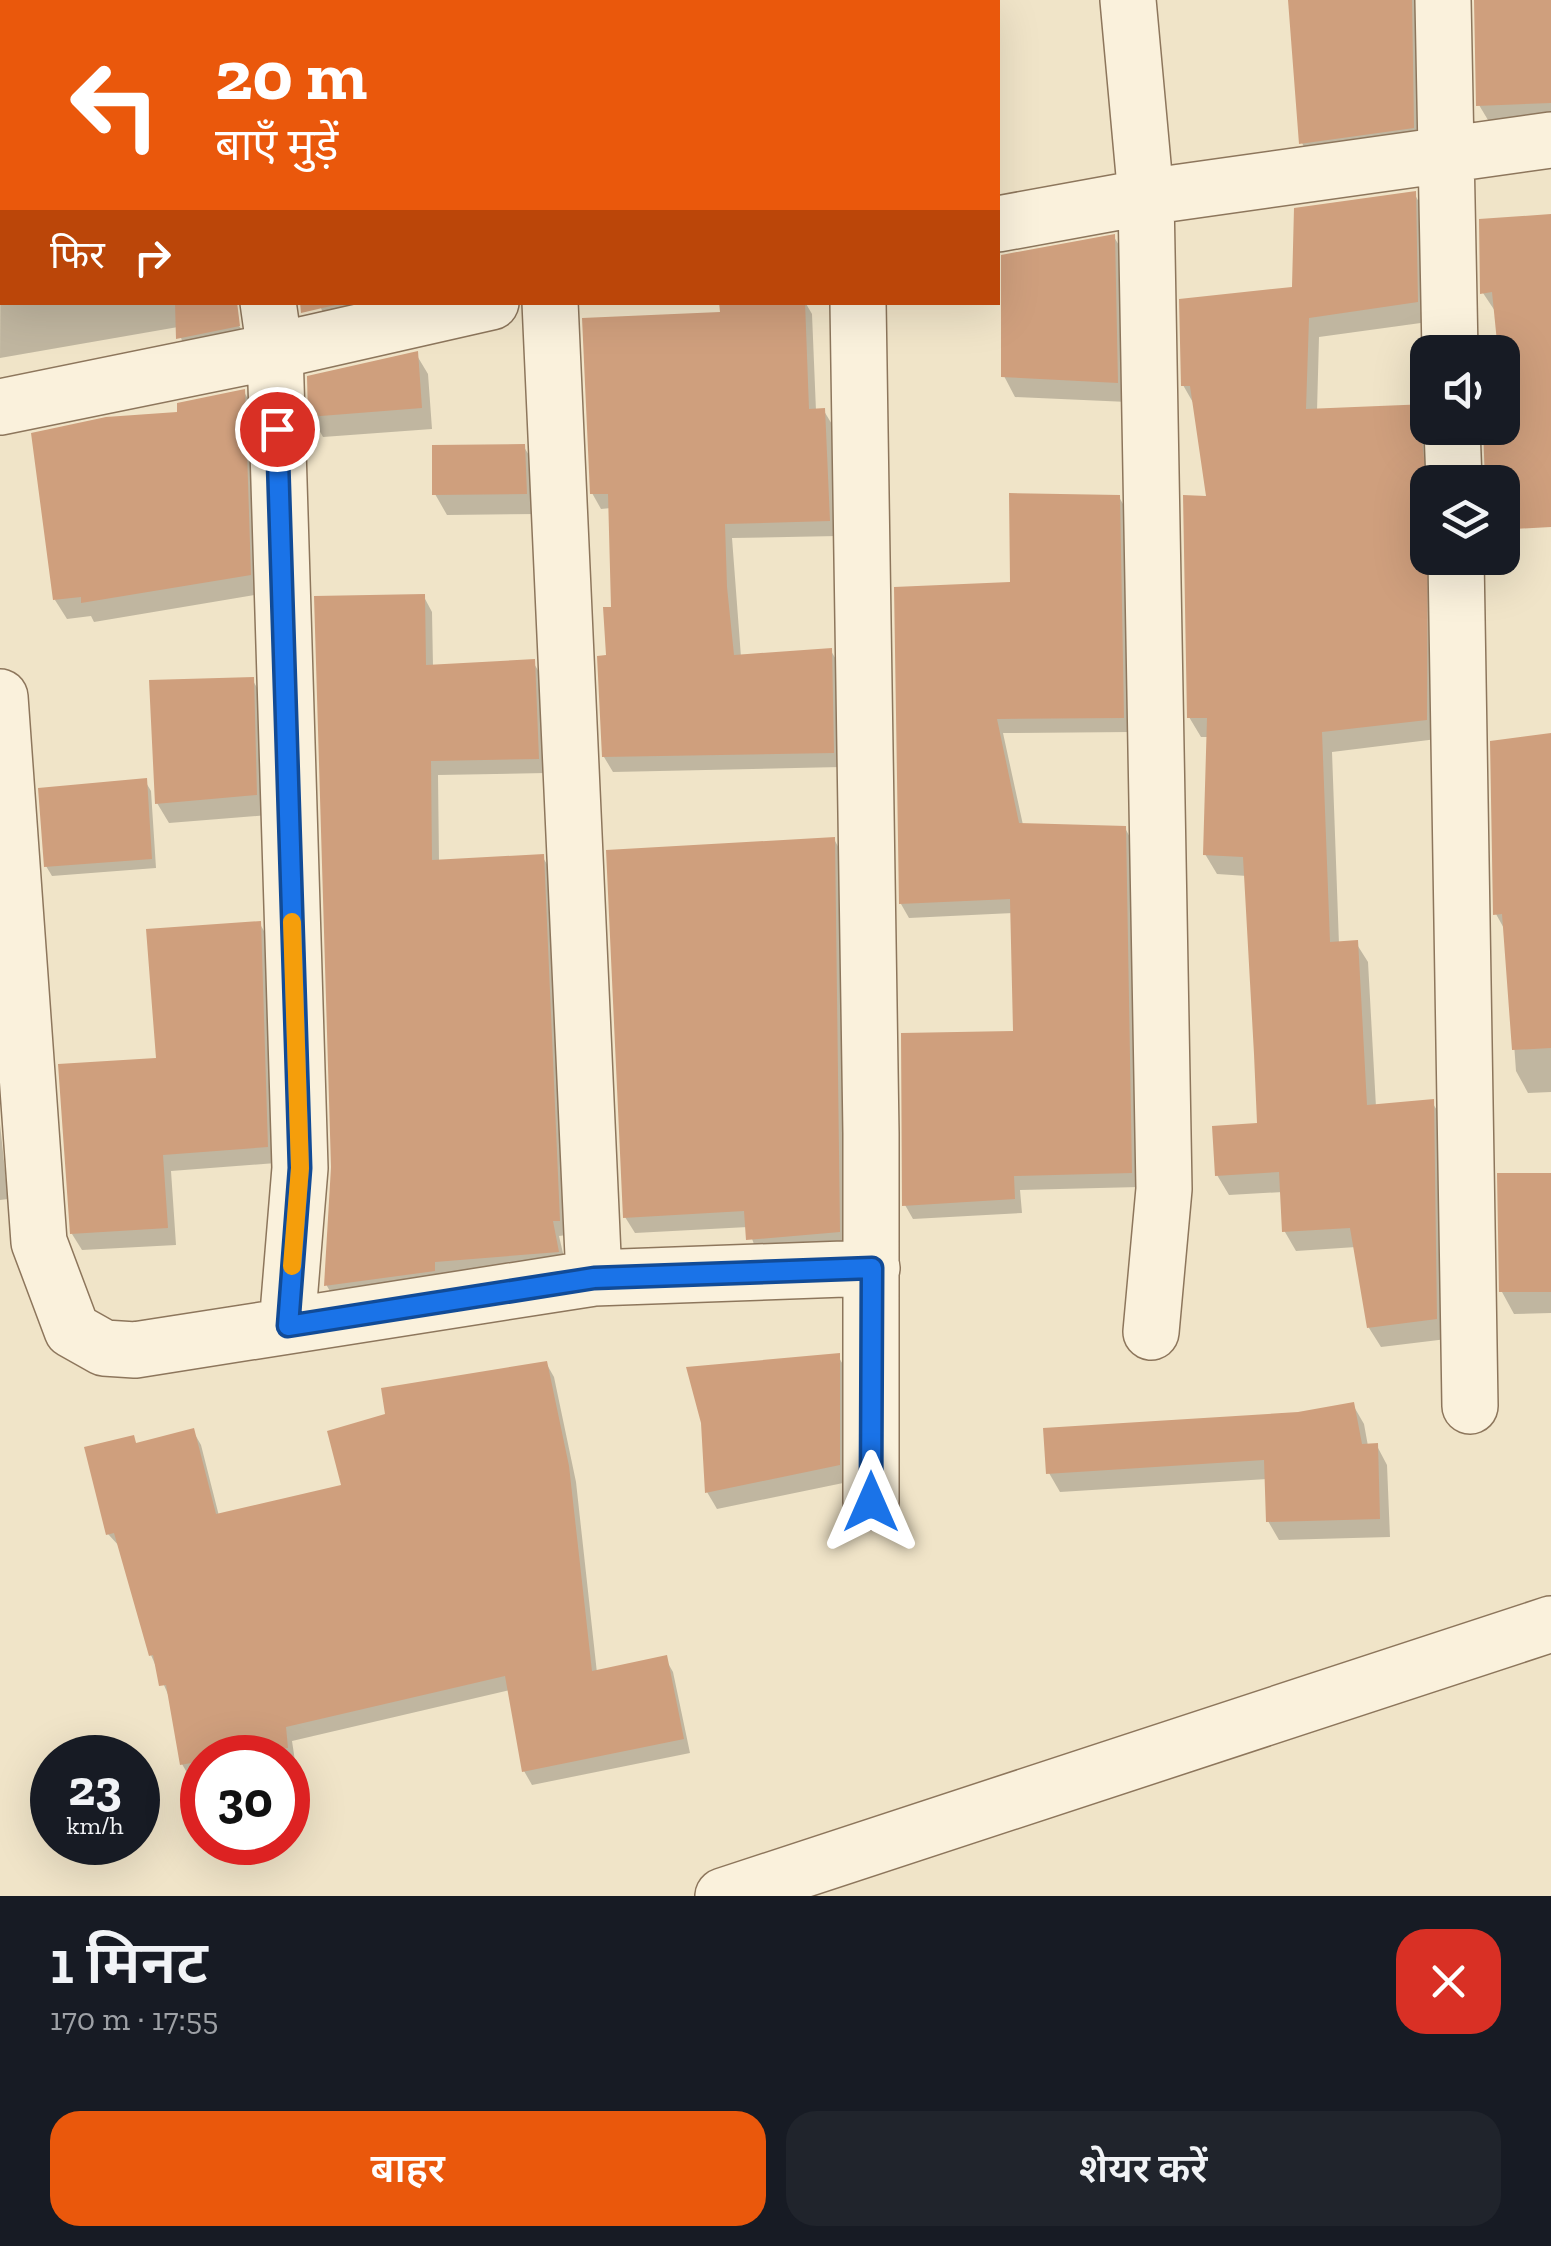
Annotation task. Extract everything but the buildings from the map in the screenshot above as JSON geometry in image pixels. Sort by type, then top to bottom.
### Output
[{"type":"street","points":[[1128,0],[1146,197],[1164,1189],[1151,1332]]},
{"type":"street","points":[[1443,0],[1450,335]]},
{"type":"street","points":[[1000,224],[1146,197],[1551,140]]},
{"type":"street","points":[[0,406],[272,327],[465,305]]},
{"type":"street","points":[[550,305],[594,1278]]},
{"type":"street","points":[[858,305],[872,1268],[871,1502]]},
{"type":"street","points":[[272,327],[300,1168],[288,1326]]},
{"type":"street","points":[[1456,575],[1470,1406]]},
{"type":"street","points":[[0,697],[40,1242],[72,1330],[104,1348],[135,1350],[594,1278],[872,1268]]},
{"type":"street","points":[[723,1896],[1551,1624]]},
{"type":"slow traffic","points":[[292,922],[300,1168],[292,1266]]},
{"type":"route","points":[[277,429],[300,1168],[288,1326],[594,1278],[872,1268],[871,1502]]}]
